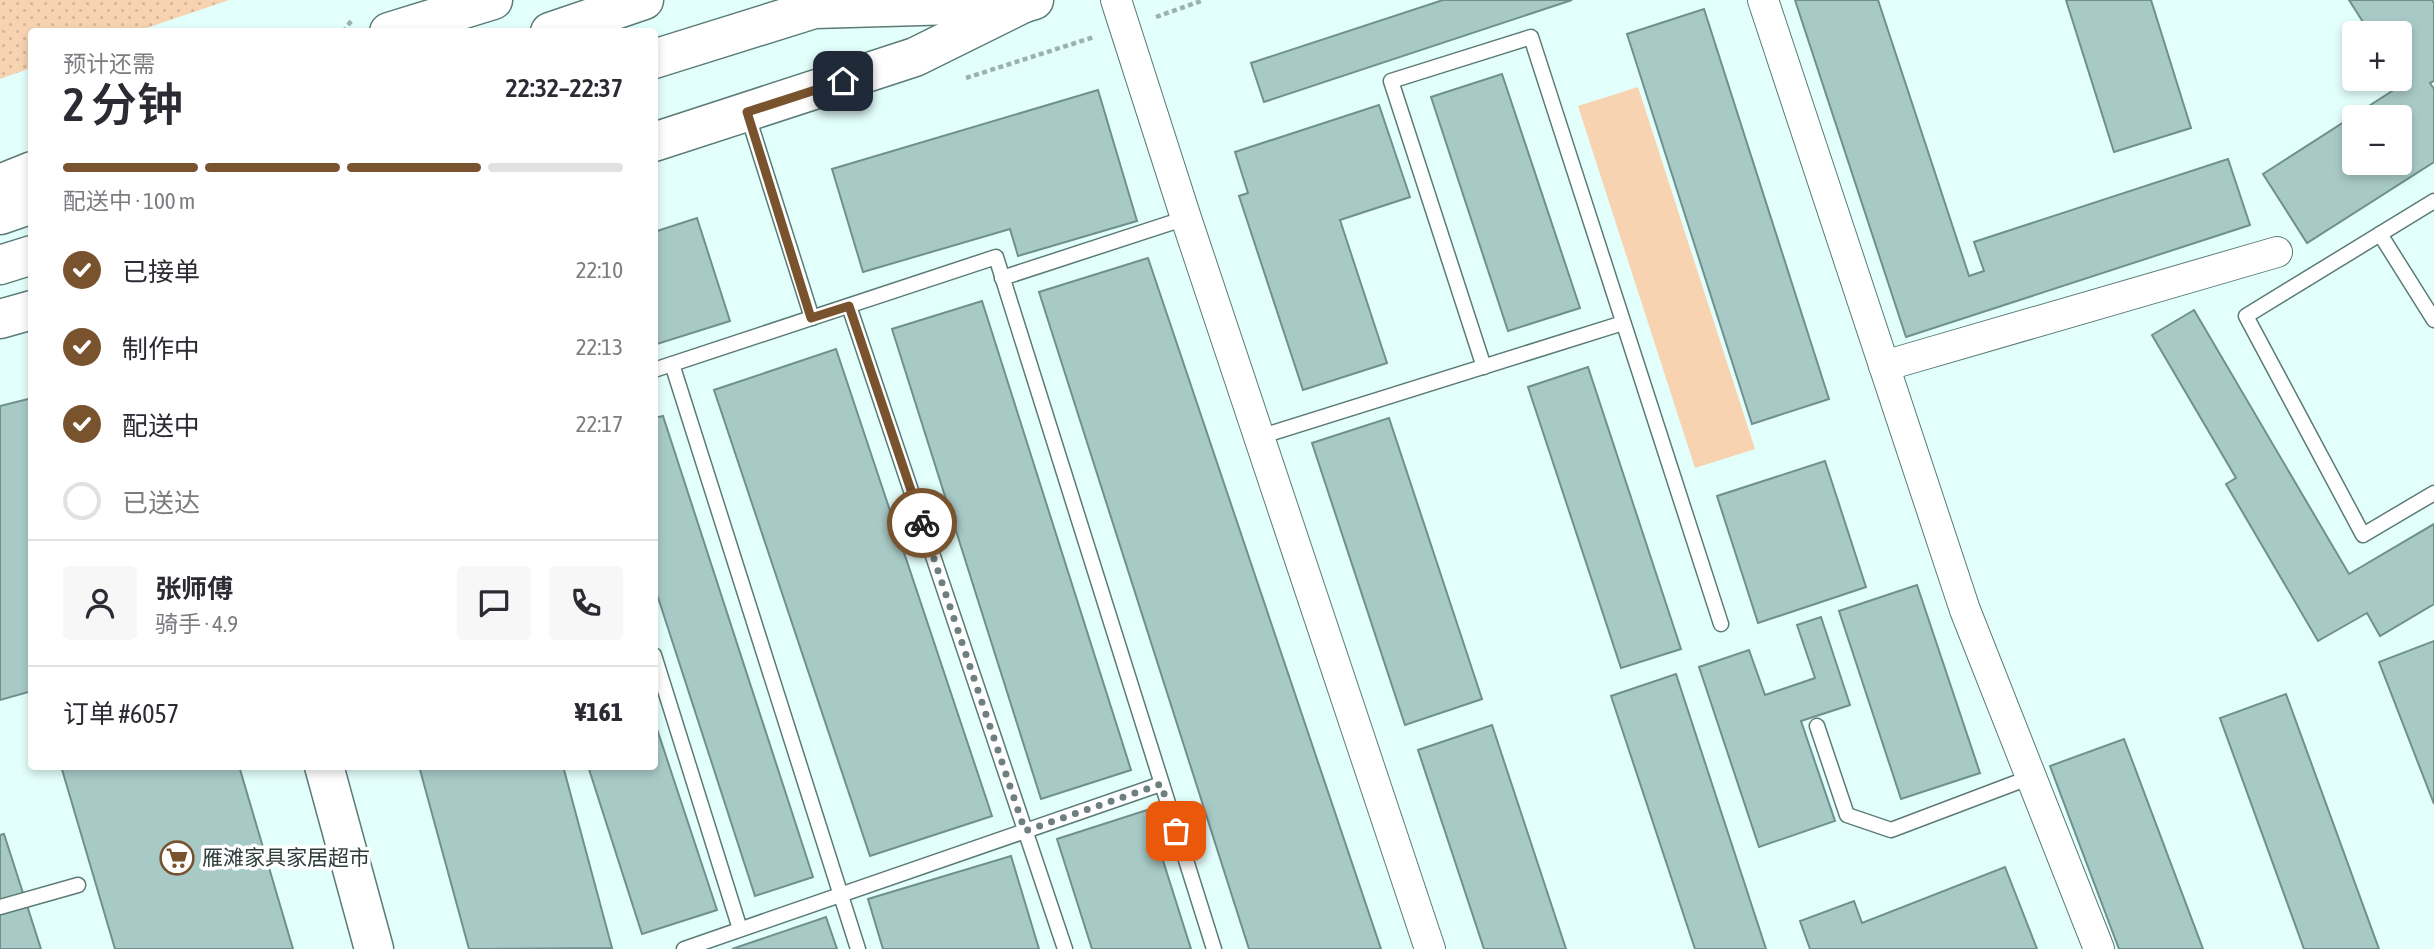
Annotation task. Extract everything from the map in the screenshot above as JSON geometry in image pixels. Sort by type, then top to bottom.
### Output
[{"type":"street","points":[[402,28],[493,0]]},
{"type":"street","points":[[562,28],[644,0]]},
{"type":"street","points":[[1116,0],[1430,949]]},
{"type":"street","points":[[1763,0],[1965,610],[2099,949]]},
{"type":"street","points":[[658,58],[814,9],[1029,2]]},
{"type":"street","points":[[658,141],[915,57],[1029,2]]},
{"type":"street","points":[[0,184],[28,173]]},
{"type":"street","points":[[0,215],[28,205]]},
{"type":"street","points":[[1884,366],[2277,252]]},
{"type":"street","points":[[0,265],[28,256]]},
{"type":"street","points":[[0,319],[28,311]]},
{"type":"street","points":[[325,770],[374,949]]},
{"type":"lane","points":[[1485,367],[1391,81],[1531,37],[1721,624]]},
{"type":"lane","points":[[747,112],[811,318]]},
{"type":"lane","points":[[2434,201],[2246,316],[2363,535],[2434,493]]},
{"type":"lane","points":[[1002,278],[1186,218]]},
{"type":"lane","points":[[2380,234],[2434,320]]},
{"type":"lane","points":[[658,369],[996,257],[1214,949]]},
{"type":"lane","points":[[849,306],[1065,949]]},
{"type":"lane","points":[[1259,437],[1623,323]]},
{"type":"lane","points":[[672,364],[858,949]]},
{"type":"lane","points":[[658,668],[740,929]]},
{"type":"lane","points":[[1817,726],[1847,814],[1891,830],[2031,777]]},
{"type":"lane","points":[[684,949],[1161,784]]},
{"type":"lane","points":[[0,907],[78,885]]},
{"type":"shaded area","points":[[0,0],[229,0],[147,28],[28,28],[28,69],[0,79]]},
{"type":"shaded area","points":[[1638,87],[1755,449],[1695,468],[1578,106]]},
{"type":"building","points":[[1443,0],[1572,0],[1264,102],[1251,63]]},
{"type":"building","points":[[1795,0],[1878,0],[1969,276],[1984,271],[1974,242],[2228,159],[2250,225],[1906,337]]},
{"type":"building","points":[[2066,0],[2151,0],[2191,128],[2114,152]]},
{"type":"building","points":[[2349,0],[2432,0],[2434,81],[2430,83],[2434,89],[2434,162],[2307,243],[2263,174],[2342,123],[2342,175],[2412,175],[2412,105],[2370,105],[2392,91],[2412,91],[2412,21],[2362,21]]},
{"type":"building","points":[[1704,9],[1829,399],[1752,424],[1627,34]]},
{"type":"building","points":[[1502,74],[1580,308],[1508,331],[1431,97]]},
{"type":"building","points":[[1098,90],[1137,221],[1018,256],[1010,229],[863,272],[832,169]]},
{"type":"building","points":[[1379,105],[1410,197],[1340,220],[1387,363],[1303,390],[1239,196],[1248,193],[1235,152]]},
{"type":"building","points":[[697,218],[730,321],[658,344],[658,231]]},
{"type":"building","points":[[1148,258],[1381,949],[1249,949],[1039,292]]},
{"type":"building","points":[[982,301],[1131,770],[1041,799],[892,329]]},
{"type":"building","points":[[2194,310],[2349,574],[2434,524],[2434,604],[2380,636],[2367,613],[2318,641],[2226,484],[2236,478],[2152,335]]},
{"type":"building","points":[[836,349],[992,816],[870,856],[714,390]]},
{"type":"building","points":[[1588,367],[1681,649],[1621,668],[1528,387]]},
{"type":"building","points":[[28,399],[28,692],[0,700],[0,406]]},
{"type":"building","points":[[663,416],[813,877],[755,896],[658,597],[658,417]]},
{"type":"building","points":[[1389,418],[1482,699],[1405,725],[1312,443]]},
{"type":"building","points":[[1825,461],[1866,587],[1758,623],[1717,496]]},
{"type":"building","points":[[1917,585],[1980,773],[1901,799],[1839,611]]},
{"type":"building","points":[[1821,617],[1850,705],[1801,721],[1835,821],[1759,847],[1699,667],[1749,650],[1765,695],[1815,678],[1797,625]]},
{"type":"building","points":[[2434,641],[2434,804],[2379,662]]},
{"type":"building","points":[[1676,674],[1766,949],[1695,949],[1611,696]]},
{"type":"building","points":[[2286,694],[2379,949],[2304,949],[2220,718]]},
{"type":"building","points":[[1492,725],[1566,949],[1484,949],[1418,750]]},
{"type":"building","points":[[658,732],[717,910],[642,934],[589,770],[658,770]]},
{"type":"building","points":[[2124,739],[2203,949],[2119,949],[2050,766]]},
{"type":"building","name":"雁滩家具家居超市","points":[[62,770],[240,770],[293,949],[115,949]]},
{"type":"building","points":[[420,770],[564,770],[612,948],[469,949]]},
{"type":"building","points":[[1147,810],[1191,949],[1092,949],[1057,839]]},
{"type":"building","points":[[4,834],[41,949],[0,949],[0,835]]},
{"type":"building","points":[[1011,856],[1039,949],[883,949],[868,899]]},
{"type":"building","points":[[2005,867],[2037,949],[1810,949],[1800,921],[1854,901],[1862,923]]},
{"type":"building","points":[[826,917],[837,949],[732,949]]},
{"type":"way so far","points":[[922,523],[1025,831],[1161,784],[1176,831]]},
{"type":"place","name":"雁滩家具家居超市","points":[[177,858]]},
{"type":"route","points":[[843,81],[747,112],[811,318],[849,306],[922,523]]}]
